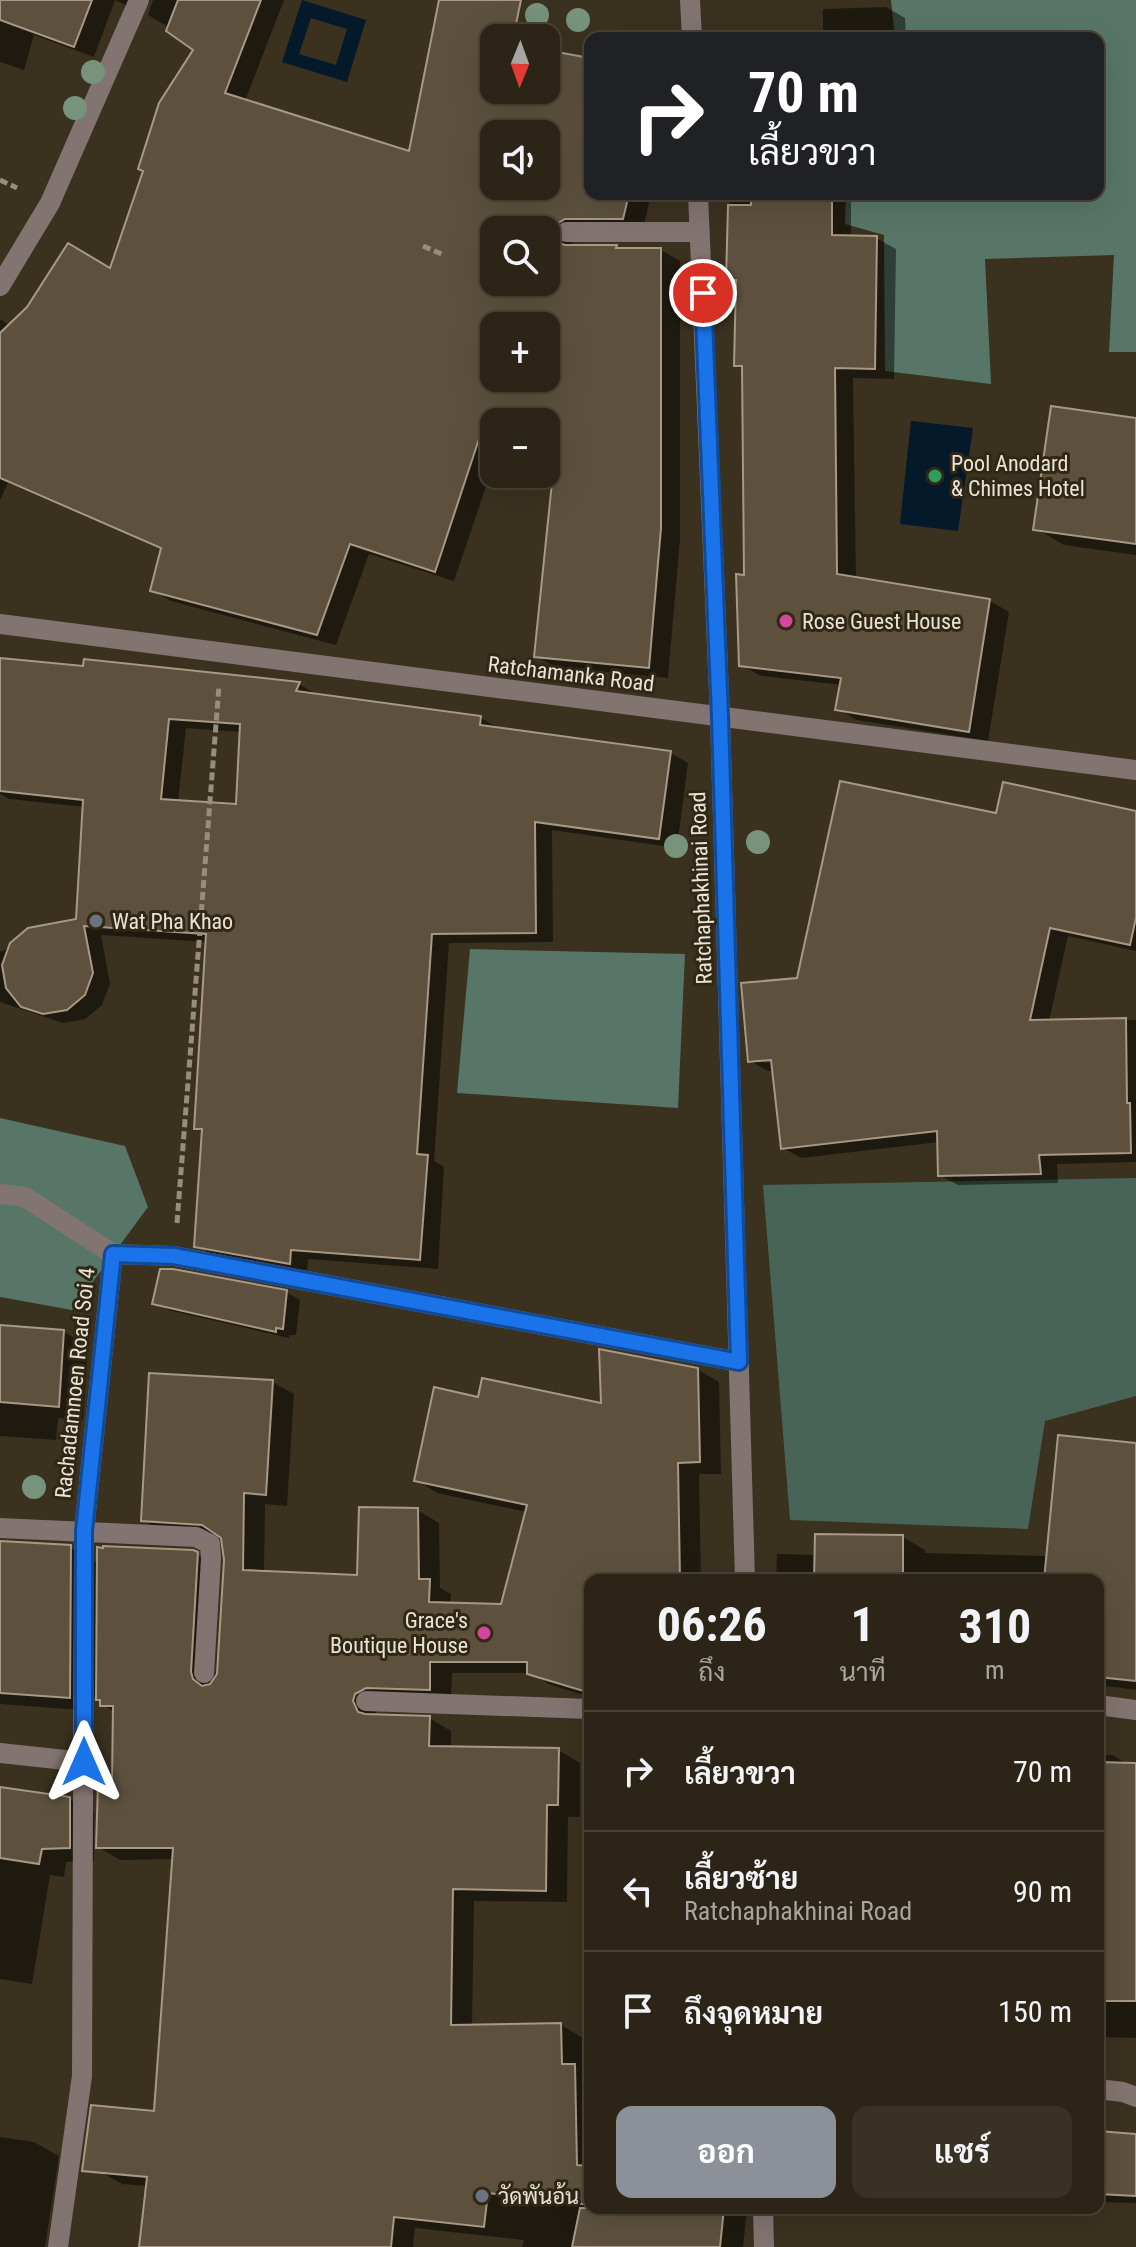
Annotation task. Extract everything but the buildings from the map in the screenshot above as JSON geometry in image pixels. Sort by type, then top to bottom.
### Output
[{"type":"street","points":[[0,286],[50,203],[139,0]]},
{"type":"street","points":[[690,0],[692,32]]},
{"type":"street","name":"Ratchaphakhinai Road","points":[[698,200],[720,717],[745,1574]]},
{"type":"street","points":[[566,232],[700,232]]},
{"type":"street","name":"Ratchamanka Road","points":[[0,624],[1136,770]]},
{"type":"street","points":[[0,1194],[25,1197],[113,1254]]},
{"type":"street","name":"Rachadamnoen Road Soi 4","points":[[58,2247],[82,2076],[84,1531],[113,1254],[174,1256],[739,1362]]},
{"type":"street","points":[[0,1528],[196,1537],[210,1544],[204,1673]]},
{"type":"street","points":[[366,1701],[584,1709]]},
{"type":"street","points":[[1104,1706],[1136,1710]]},
{"type":"street","points":[[0,1753],[84,1762]]},
{"type":"street","points":[[1104,2090],[1136,2097]]},
{"type":"street","points":[[763,2214],[765,2247]]},
{"type":"path","points":[[423,246],[444,255]]},
{"type":"path","points":[[174,1256],[221,654]]},
{"type":"green space","points":[[891,0],[1136,0],[1136,352],[1109,352],[1114,255],[985,259],[991,384],[885,371],[884,235],[845,224],[846,200],[1104,200],[1104,32],[894,32]]},
{"type":"green space","points":[[470,949],[685,954],[678,1108],[457,1093]]},
{"type":"green space","points":[[0,1118],[125,1146],[148,1207],[72,1310],[0,1297]]},
{"type":"green space","points":[[1136,1178],[1136,1396],[1045,1421],[1028,1529],[790,1520],[763,1185]]},
{"type":"water","points":[[302,0],[366,20],[347,82],[282,62]],"holes":[[[311,18],[347,29],[336,65],[299,54]]]},
{"type":"water","name":"Pool Anodard & Chimes Hotel","points":[[911,421],[973,428],[958,531],[900,524]]},
{"type":"place","name":"Pool Anodard & Chimes Hotel","points":[[935,476]]},
{"type":"place","name":"Rose Guest House","points":[[786,621]]},
{"type":"place","name":"Wat Pha Khao","points":[[96,921]]},
{"type":"place","name":"Grace's Boutique House","points":[[484,1633]]},
{"type":"place","name":"วัดพันอ้น","points":[[482,2196]]},
{"type":"route","points":[[84,1762],[84,1531],[113,1254],[174,1256],[739,1362],[720,717],[703,293]]}]
